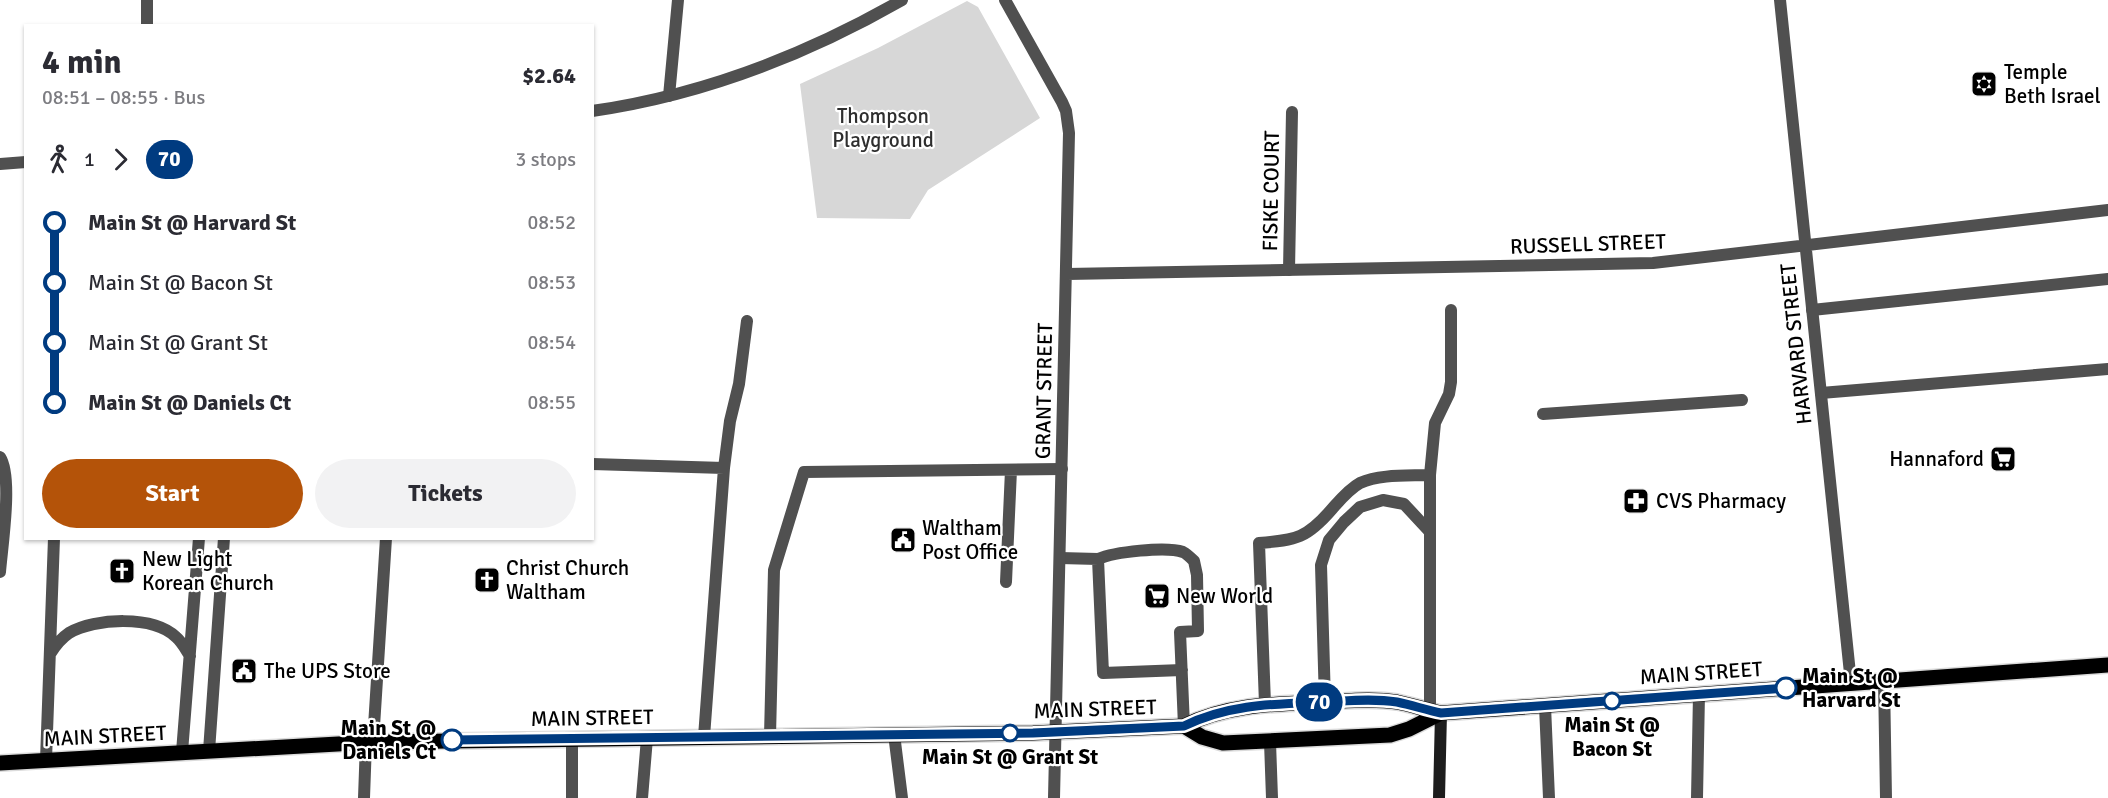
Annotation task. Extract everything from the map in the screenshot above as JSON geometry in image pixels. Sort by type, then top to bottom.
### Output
[{"type":"main road","name":"MAIN STREET","points":[[0,763],[370,742],[1056,732],[1184,726],[1229,709],[1265,704],[1376,700],[1396,702],[1436,712],[2108,665]]},
{"type":"main road","name":"MAIN STREET","points":[[1184,726],[1202,737],[1223,743],[1389,735],[1409,729],[1436,712]]},
{"type":"main road","points":[[1436,712],[1439,798]]},
{"type":"street","points":[[147,0],[147,24]]},
{"type":"street","points":[[669,96],[678,0]]},
{"type":"street","points":[[594,111],[707,86],[795,55],[864,22],[902,0]]},
{"type":"street","name":"GRANT STREET","points":[[1005,0],[1066,111],[1069,132],[1054,798]]},
{"type":"street","name":"HARVARD STREET","points":[[1780,0],[1851,683]]},
{"type":"street","name":"FISKE COURT","points":[[1289,270],[1292,112]]},
{"type":"street","points":[[0,164],[24,162]]},
{"type":"street","name":"RUSSELL STREET","points":[[1067,274],[1653,263],[2108,210]]},
{"type":"street","points":[[1812,310],[2108,279]]},
{"type":"street","points":[[1436,712],[1430,475],[1435,423],[1449,394],[1451,382],[1451,310]]},
{"type":"street","points":[[704,737],[724,468],[730,421],[739,384],[747,321]]},
{"type":"street","points":[[1821,393],[2108,369]]},
{"type":"street","points":[[1543,414],[1742,400]]},
{"type":"street","points":[[0,457],[6,473],[0,572]]},
{"type":"street","points":[[594,464],[724,468]]},
{"type":"street","points":[[770,736],[774,570],[804,472],[1062,469]]},
{"type":"street","points":[[1006,582],[1011,470]]},
{"type":"street","points":[[1265,704],[1259,543],[1284,541],[1304,536],[1317,526],[1341,498],[1360,483],[1382,478],[1430,475]]},
{"type":"street","points":[[1325,702],[1321,565],[1329,540],[1360,507],[1383,500],[1404,504],[1430,532]]},
{"type":"street","points":[[46,760],[54,540]]},
{"type":"street","points":[[182,752],[200,540]]},
{"type":"street","points":[[209,751],[224,540]]},
{"type":"street","points":[[363,798],[370,742],[386,540]]},
{"type":"street","points":[[1060,558],[1098,559],[1118,552],[1172,550],[1189,555],[1196,567],[1198,631],[1180,632],[1184,726]]},
{"type":"street","points":[[1098,559],[1102,674],[1182,670]]},
{"type":"street","points":[[50,654],[56,644],[70,633],[94,625],[126,622],[146,624],[168,631],[176,637],[190,657]]},
{"type":"street","points":[[1884,680],[1886,798]]},
{"type":"street","points":[[1697,798],[1699,694]]},
{"type":"street","points":[[1545,706],[1549,798]]},
{"type":"street","points":[[894,735],[902,798]]},
{"type":"street","points":[[642,798],[647,738]]},
{"type":"street","points":[[572,739],[572,798]]},
{"type":"street","points":[[1270,741],[1272,798]]},
{"type":"green space","name":"Thompson Playground","points":[[967,1],[978,7],[1040,118],[928,190],[910,219],[817,218],[800,84],[878,48]]},
{"type":"bus line","name":"70","points":[[452,740],[1056,732],[1184,726],[1229,709],[1265,704],[1376,700],[1396,702],[1441,713],[1786,688]]},
{"type":"place","name":"Temple Beth Israel","points":[[1984,84]]},
{"type":"place","name":"Hannaford","points":[[2003,459]]},
{"type":"place","name":"CVS Pharmacy","points":[[1636,501]]},
{"type":"place","name":"Waltham Post Office","points":[[903,540]]},
{"type":"place","name":"New Light Korean Church","points":[[122,571]]},
{"type":"place","name":"Christ Church Waltham","points":[[487,580]]},
{"type":"place","name":"New World","points":[[1157,596]]},
{"type":"place","name":"The UPS Store","points":[[244,671]]},
{"type":"place","name":"Main St @ Harvard St","points":[[1786,688]]},
{"type":"place","name":"Main St @ Bacon St","points":[[1612,701]]},
{"type":"place","name":"Main St @ Grant St","points":[[1010,733]]},
{"type":"place","name":"Main St @ Daniels Ct","points":[[452,740]]}]
